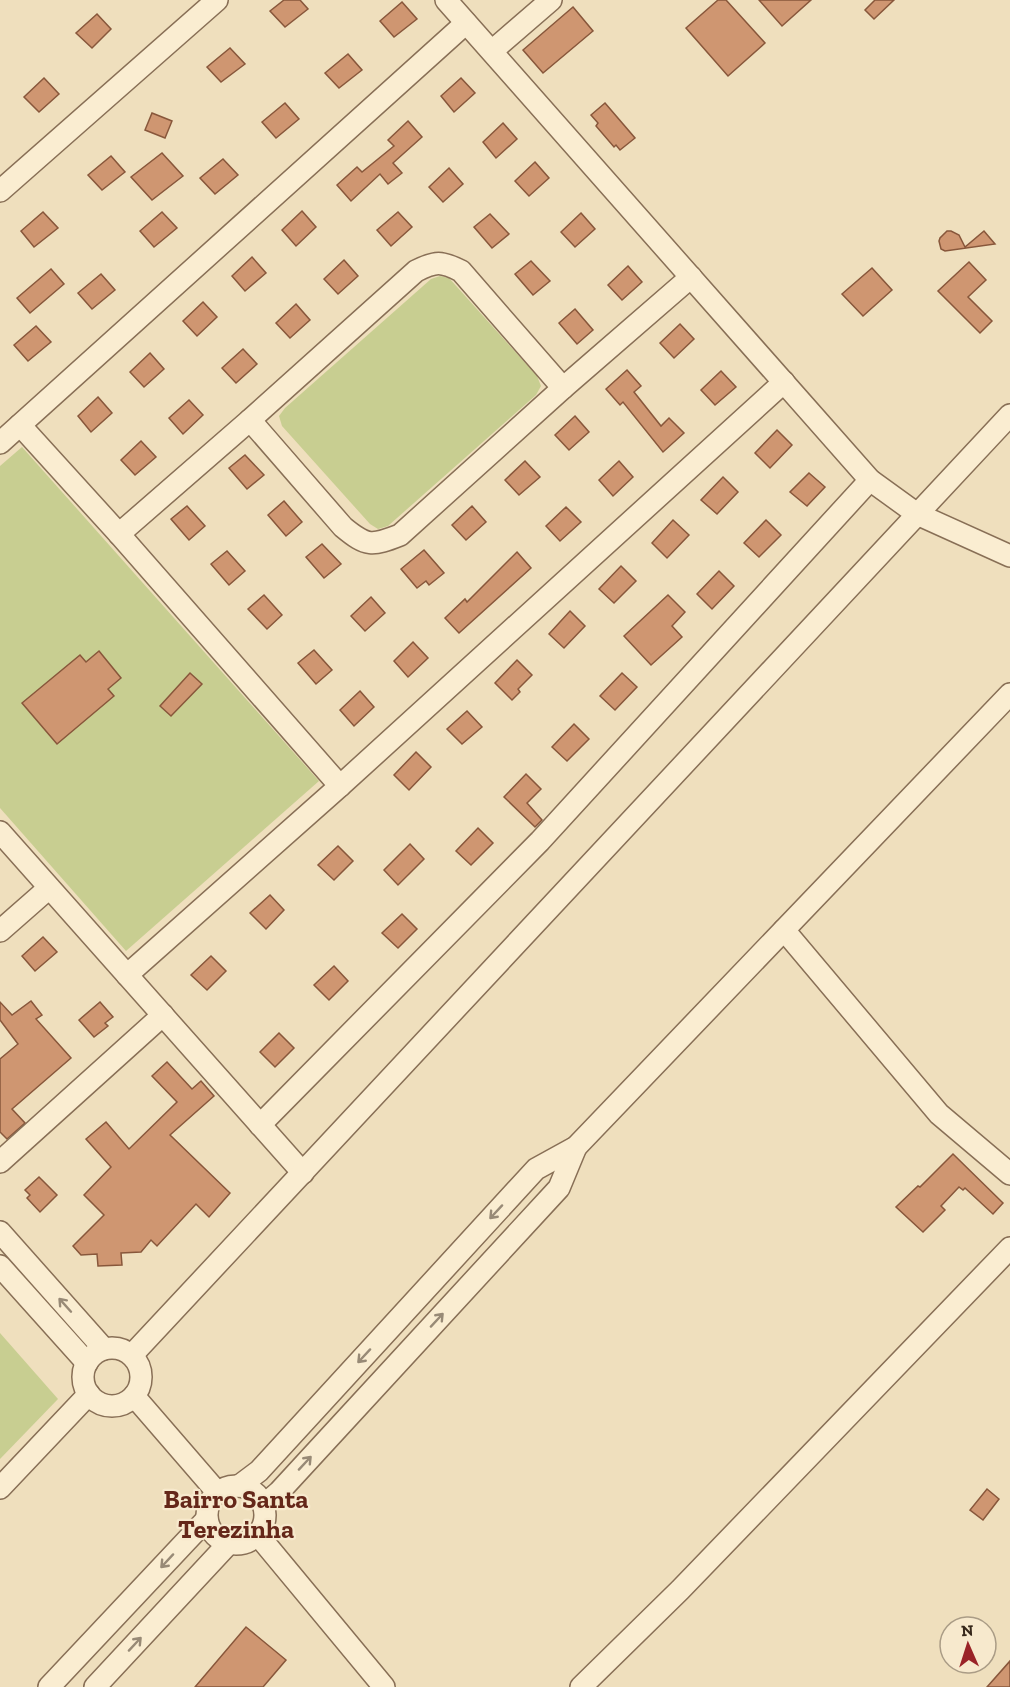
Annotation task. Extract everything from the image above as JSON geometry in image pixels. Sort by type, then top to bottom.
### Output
[{"type":"street","points":[[0,191],[217,0]]},
{"type":"street","points":[[446,0],[870,480],[917,514],[1010,556]]},
{"type":"street","points":[[492,51],[551,0]]},
{"type":"street","points":[[0,443],[466,22]]},
{"type":"street","points":[[119,534],[416,271],[430,263],[445,263],[461,271],[563,388]]},
{"type":"street","points":[[250,420],[343,527],[360,541],[379,543],[400,535],[563,388],[691,277]]},
{"type":"street","points":[[127,975],[340,786],[784,382]]},
{"type":"street","points":[[132,1355],[1010,416]]},
{"type":"street","points":[[20,425],[340,786]]},
{"type":"street","points":[[260,1125],[540,842],[870,480]]},
{"type":"street","points":[[239,1486],[259,1471],[536,1169],[576,1147],[1010,694]]},
{"type":"street","points":[[0,832],[303,1173]]},
{"type":"street","points":[[0,932],[49,888]]},
{"type":"street","points":[[784,930],[939,1114],[1010,1174]]},
{"type":"street","points":[[0,1162],[163,1015]]},
{"type":"street","points":[[264,1505],[287,1483],[559,1188],[576,1147]]},
{"type":"street","points":[[536,1169],[559,1188]]},
{"type":"street","points":[[0,1232],[104,1349]]},
{"type":"street","points":[[581,1687],[680,1590],[1010,1248]]},
{"type":"street","points":[[0,1266],[87,1363]]},
{"type":"street","points":[[119,1348],[132,1355],[141,1371],[139,1389],[134,1396],[127,1402],[111,1406],[95,1400],[89,1394],[83,1379],[91,1357],[104,1349],[119,1348]]},
{"type":"street","points":[[0,1488],[89,1394]]},
{"type":"street","points":[[134,1396],[217,1492]]},
{"type":"street","points":[[49,1687],[207,1519],[210,1501],[217,1492],[231,1486],[239,1486],[254,1491],[264,1505],[265,1521],[258,1535],[244,1543],[229,1543],[214,1534],[207,1519]]},
{"type":"street","points":[[258,1535],[384,1687]]},
{"type":"street","points":[[95,1687],[229,1543]]},
{"type":"green space","points":[[440,276],[449,278],[537,376],[541,386],[536,395],[388,526],[378,529],[370,524],[282,426],[279,416],[285,408],[431,279]]},
{"type":"green space","points":[[22,447],[319,781],[126,951],[0,808],[0,466]]},
{"type":"green space","points":[[0,1333],[58,1399],[0,1459]]},
{"type":"building","points":[[284,0],[300,0],[308,9],[285,27],[270,11]]},
{"type":"building","points":[[718,0],[726,0],[765,43],[728,76],[686,28]]},
{"type":"building","points":[[759,0],[811,0],[782,26]]},
{"type":"building","points":[[875,0],[894,0],[874,19],[865,10]]},
{"type":"building","points":[[402,2],[417,19],[394,37],[380,21]]},
{"type":"building","points":[[573,7],[593,31],[543,73],[523,50]]},
{"type":"building","points":[[97,14],[111,29],[92,48],[76,33]]},
{"type":"building","points":[[230,48],[245,64],[221,82],[207,67]]},
{"type":"building","points":[[348,54],[362,70],[339,88],[325,73]]},
{"type":"building","points":[[44,78],[59,94],[39,112],[24,97]]},
{"type":"building","points":[[461,78],[475,93],[454,112],[441,96]]},
{"type":"building","points":[[285,103],[299,119],[276,138],[262,122]]},
{"type":"building","points":[[605,103],[635,138],[620,150],[616,145],[614,147],[596,126],[598,123],[591,115]]},
{"type":"building","points":[[152,113],[172,121],[165,138],[145,130]]},
{"type":"building","points":[[408,121],[422,137],[393,163],[402,173],[388,184],[380,174],[351,201],[337,185],[357,167],[362,172],[394,146],[388,140]]},
{"type":"building","points":[[503,123],[517,139],[496,158],[483,142]]},
{"type":"building","points":[[162,153],[183,176],[152,200],[131,177]]},
{"type":"building","points":[[111,156],[125,172],[102,190],[88,175]]},
{"type":"building","points":[[223,159],[238,175],[215,194],[200,178]]},
{"type":"building","points":[[535,162],[549,178],[529,196],[515,181]]},
{"type":"building","points":[[449,168],[463,184],[443,202],[429,187]]},
{"type":"building","points":[[302,211],[316,227],[296,246],[282,230]]},
{"type":"building","points":[[43,212],[58,228],[34,247],[21,231]]},
{"type":"building","points":[[162,212],[177,228],[154,247],[140,231]]},
{"type":"building","points":[[398,212],[412,227],[391,246],[377,230]]},
{"type":"building","points":[[581,213],[595,229],[575,247],[561,232]]},
{"type":"building","points":[[490,214],[509,234],[492,248],[474,227]]},
{"type":"building","points":[[947,231],[959,235],[965,247],[984,231],[995,244],[945,251],[941,249],[939,241]]},
{"type":"building","points":[[252,257],[266,273],[245,291],[232,276]]},
{"type":"building","points":[[344,260],[358,276],[338,294],[324,279]]},
{"type":"building","points":[[531,261],[550,281],[533,295],[515,274]]},
{"type":"building","points":[[969,262],[986,280],[968,297],[992,321],[980,333],[938,291]]},
{"type":"building","points":[[628,266],[642,282],[622,300],[608,285]]},
{"type":"building","points":[[872,268],[892,290],[863,316],[842,294]]},
{"type":"building","points":[[51,269],[64,284],[30,313],[17,298]]},
{"type":"building","points":[[101,274],[115,290],[92,309],[78,293]]},
{"type":"building","points":[[203,302],[217,317],[197,336],[183,321]]},
{"type":"building","points":[[296,304],[310,320],[290,338],[276,323]]},
{"type":"building","points":[[575,309],[593,330],[577,344],[559,323]]},
{"type":"building","points":[[680,324],[694,339],[674,358],[660,343]]},
{"type":"building","points":[[36,326],[51,342],[28,361],[14,345]]},
{"type":"building","points":[[243,349],[257,364],[236,383],[222,368]]},
{"type":"building","points":[[150,353],[164,369],[144,387],[130,372]]},
{"type":"building","points":[[627,370],[641,386],[634,392],[661,426],[669,418],[684,433],[663,452],[623,402],[620,405],[606,389]]},
{"type":"building","points":[[721,371],[736,387],[715,405],[701,390]]},
{"type":"building","points":[[98,397],[112,413],[91,432],[78,416]]},
{"type":"building","points":[[189,400],[203,415],[183,434],[169,418]]},
{"type":"building","points":[[575,416],[589,432],[569,450],[555,435]]},
{"type":"building","points":[[777,430],[792,445],[770,468],[755,453]]},
{"type":"building","points":[[141,441],[156,457],[135,475],[121,460]]},
{"type":"building","points":[[245,455],[264,475],[247,489],[229,468]]},
{"type":"building","points":[[525,461],[540,477],[519,495],[505,480]]},
{"type":"building","points":[[619,461],[633,477],[613,496],[599,480]]},
{"type":"building","points":[[809,473],[825,487],[807,506],[790,492]]},
{"type":"building","points":[[723,477],[738,492],[717,514],[701,500]]},
{"type":"building","points":[[284,501],[302,522],[286,536],[268,515]]},
{"type":"building","points":[[187,506],[205,526],[189,540],[171,519]]},
{"type":"building","points":[[472,506],[486,522],[466,540],[452,525]]},
{"type":"building","points":[[566,507],[581,522],[560,541],[546,526]]},
{"type":"building","points":[[673,520],[689,535],[667,558],[652,543]]},
{"type":"building","points":[[766,520],[781,535],[759,557],[744,543]]},
{"type":"building","points":[[322,544],[341,564],[324,578],[306,557]]},
{"type":"building","points":[[424,550],[444,573],[429,585],[426,581],[417,588],[401,569]]},
{"type":"building","points":[[227,551],[245,571],[229,585],[211,564]]},
{"type":"building","points":[[517,552],[531,568],[459,633],[445,618],[465,599],[467,602]]},
{"type":"building","points":[[621,566],[636,581],[614,603],[599,589]]},
{"type":"building","points":[[719,571],[734,586],[712,609],[697,594]]},
{"type":"building","points":[[264,595],[282,615],[267,629],[248,609]]},
{"type":"building","points":[[668,595],[685,612],[672,626],[682,637],[651,665],[624,636]]},
{"type":"building","points":[[371,597],[385,613],[365,631],[351,616]]},
{"type":"building","points":[[570,611],[585,626],[564,648],[549,634]]},
{"type":"building","points":[[413,642],[428,658],[408,677],[394,661]]},
{"type":"building","points":[[314,650],[332,670],[316,684],[298,663]]},
{"type":"building","points":[[99,651],[121,678],[108,689],[114,696],[57,744],[22,703],[80,655],[86,662]]},
{"type":"building","points":[[517,660],[532,675],[518,689],[520,692],[512,700],[495,683]]},
{"type":"building","points":[[190,673],[202,684],[171,716],[160,706]]},
{"type":"building","points":[[622,673],[637,687],[615,710],[600,696]]},
{"type":"building","points":[[360,691],[374,707],[354,726],[340,710]]},
{"type":"building","points":[[467,711],[482,727],[462,744],[447,729]]},
{"type":"building","points":[[574,724],[589,739],[567,761],[552,747]]},
{"type":"building","points":[[416,752],[431,767],[409,790],[394,775]]},
{"type":"building","points":[[526,774],[541,789],[527,803],[542,820],[535,827],[504,797]]},
{"type":"building","points":[[478,828],[493,843],[471,865],[456,851]]},
{"type":"building","points":[[410,844],[424,859],[398,885],[384,870]]},
{"type":"building","points":[[338,846],[353,861],[334,880],[318,865]]},
{"type":"building","points":[[270,895],[284,910],[266,929],[250,913]]},
{"type":"building","points":[[402,914],[417,929],[398,948],[382,933]]},
{"type":"building","points":[[43,937],[57,952],[35,971],[22,956]]},
{"type":"building","points":[[211,956],[226,971],[207,990],[191,975]]},
{"type":"building","points":[[334,966],[348,981],[329,1000],[314,985]]},
{"type":"building","points":[[31,1001],[42,1015],[36,1019],[71,1058],[12,1109],[25,1123],[7,1139],[0,1132],[0,1059],[18,1044],[0,1020],[0,1002],[12,1015]]},
{"type":"building","points":[[100,1002],[113,1017],[105,1023],[108,1026],[94,1037],[79,1020]]},
{"type":"building","points":[[279,1033],[294,1048],[275,1067],[260,1052]]},
{"type":"building","points":[[167,1062],[192,1089],[201,1081],[214,1096],[170,1135],[230,1193],[209,1217],[196,1204],[157,1246],[151,1240],[141,1252],[121,1253],[122,1265],[98,1266],[97,1254],[81,1255],[73,1246],[104,1215],[84,1195],[111,1167],[86,1139],[106,1122],[129,1149],[177,1102],[152,1076]]},
{"type":"building","points":[[953,1154],[1003,1203],[993,1214],[965,1188],[963,1190],[959,1187],[941,1206],[945,1210],[923,1232],[896,1207]]},
{"type":"building","points":[[39,1177],[57,1195],[40,1212],[27,1198],[30,1195],[25,1190]]},
{"type":"building","points":[[987,1489],[999,1499],[983,1520],[970,1510]]},
{"type":"building","points":[[246,1627],[286,1660],[263,1687],[195,1687]]},
{"type":"building","points":[[1010,1661],[1010,1687],[987,1687]]},
{"type":"district","name":"Bairro Santa Terezinha","points":[[236,1514]]}]
